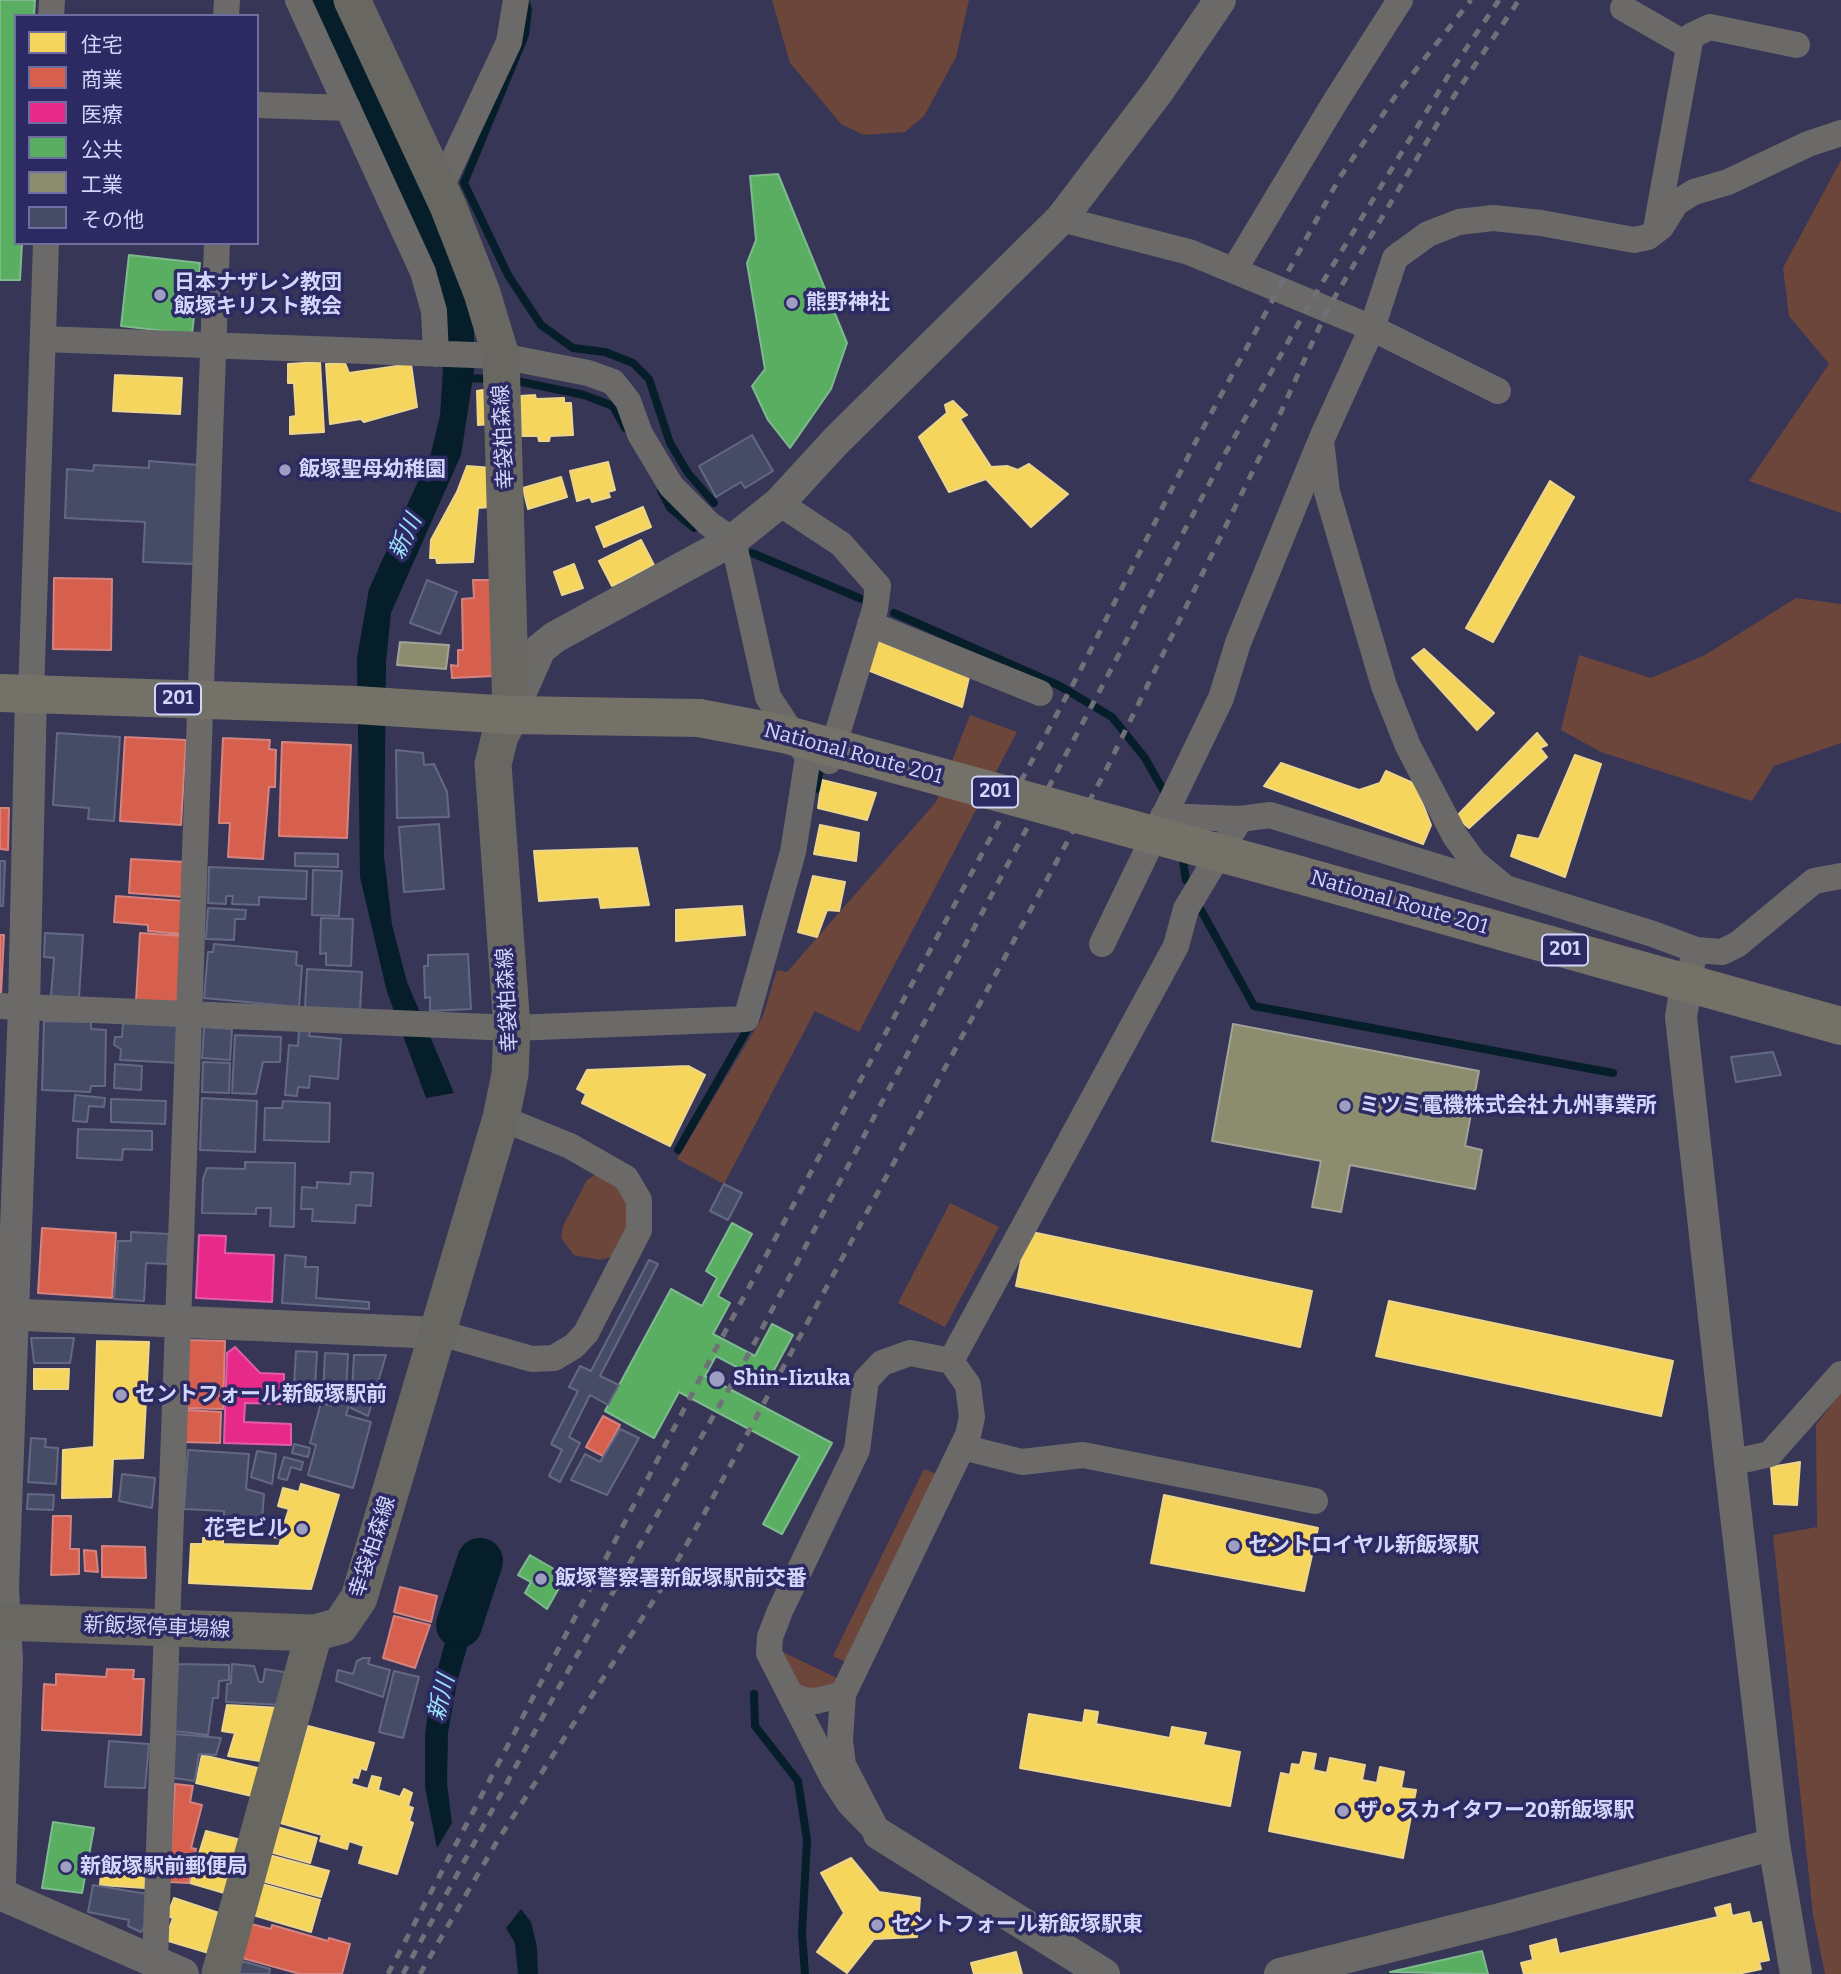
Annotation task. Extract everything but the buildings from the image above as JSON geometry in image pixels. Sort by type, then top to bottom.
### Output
[{"type":"highway","name":"National Route 201","points":[[15,693],[372,706],[511,715],[699,718],[784,734],[1289,872],[1691,967],[1841,1026]]},
{"type":"main road","name":"幸袋柏森線","points":[[314,1633],[341,1626],[359,1598],[502,1118],[510,1074],[512,1028],[493,764],[500,736],[511,715],[489,355],[482,293],[440,188],[352,0]]},
{"type":"main road","name":"新飯塚停車場線","points":[[1,1622],[166,1611],[314,1633]]},
{"type":"main road","points":[[220,1974],[314,1633]]},
{"type":"street","points":[[298,0],[423,272],[433,312],[439,354]]},
{"type":"street","points":[[440,188],[509,42],[516,0]]},
{"type":"street","points":[[511,715],[540,649],[555,637],[733,540],[779,503],[836,441],[1061,219],[1159,90],[1220,0]]},
{"type":"street","points":[[1234,270],[1400,0]]},
{"type":"street","points":[[1623,8],[1689,46]]},
{"type":"street","points":[[1655,231],[1691,36],[1710,27],[1797,45]]},
{"type":"street","points":[[259,105],[348,108]]},
{"type":"street","points":[[1102,944],[1221,698],[1238,643],[1321,440],[1372,328],[1395,258],[1428,234],[1459,222],[1493,218],[1541,223],[1634,240],[1655,231],[1676,203],[1694,192],[1728,182],[1808,144],[1841,133]]},
{"type":"street","points":[[1061,219],[1189,251],[1372,328],[1498,391]]},
{"type":"street","points":[[0,1882],[7,1660],[1,1622],[15,693],[43,339],[46,245]]},
{"type":"street","points":[[155,1959],[166,1611],[192,1012],[217,245]]},
{"type":"street","points":[[12,1007],[192,1012],[512,1028],[746,1019],[793,852],[808,757],[768,697],[733,540],[709,524],[671,486],[640,434],[628,401],[613,382],[588,373],[489,355],[43,339]]},
{"type":"street","points":[[1321,440],[1334,524],[1384,686],[1408,746],[1455,836],[1474,862],[1503,886]]},
{"type":"street","points":[[779,503],[841,544],[878,586],[870,624],[830,761],[808,757]]},
{"type":"street","points":[[870,624],[1040,693]]},
{"type":"street","points":[[1163,816],[1240,819],[1270,815],[1503,886],[1691,967],[1738,944],[1814,881],[1841,876]]},
{"type":"street","points":[[951,1361],[1176,946],[1186,909],[1240,819]]},
{"type":"street","points":[[1691,967],[1681,1017],[1774,1844],[1796,1974]]},
{"type":"street","points":[[7,1314],[440,1333],[531,1359],[554,1358],[574,1346],[586,1333],[639,1230],[639,1200],[626,1178],[570,1146],[502,1118]]},
{"type":"street","points":[[879,1834],[844,1765],[840,1740],[843,1694],[962,1447],[972,1417],[968,1385],[951,1361],[910,1353],[882,1363],[866,1380],[857,1450],[780,1611],[770,1637],[772,1664],[834,1780],[849,1803],[879,1834],[1104,1974]]},
{"type":"street","points":[[1730,1463],[1770,1454],[1841,1374]]},
{"type":"street","points":[[962,1447],[1022,1462],[1083,1455],[1315,1501]]},
{"type":"street","points":[[790,1694],[816,1701],[843,1694]]},
{"type":"street","points":[[1288,1973],[1504,1918],[1774,1844]]},
{"type":"street","points":[[0,1894],[155,1959],[183,1974]]},
{"type":"shaded area","points":[[772,0],[969,0],[956,57],[924,116],[905,132],[864,135],[841,124],[790,63]]},
{"type":"shaded area","points":[[1841,160],[1841,513],[1749,481],[1829,364],[1789,316],[1783,268]]},
{"type":"shaded area","points":[[1796,598],[1841,604],[1841,743],[1774,766],[1752,801],[1601,752],[1561,730],[1579,655],[1651,678],[1705,655]]},
{"type":"shaded area","points":[[970,715],[1017,732],[859,1032],[815,1011],[724,1184],[677,1159],[763,1016],[777,970],[787,972],[936,802]]},
{"type":"shaded area","points":[[596,1174],[622,1189],[630,1227],[615,1256],[600,1260],[574,1255],[561,1238],[563,1226],[587,1180]]},
{"type":"shaded area","points":[[950,1203],[999,1227],[945,1327],[898,1303]]},
{"type":"shaded area","points":[[1841,1392],[1841,1974],[1825,1974],[1813,1915],[1773,1535],[1817,1527],[1816,1425]]},
{"type":"shaded area","points":[[924,1469],[940,1476],[847,1663],[833,1656]]},
{"type":"shaded area","points":[[783,1652],[839,1679],[830,1687],[812,1691],[795,1685],[784,1662]]},
{"type":"water","points":[[303,0],[333,0],[454,261],[474,328],[474,371],[461,455],[391,613],[386,662],[384,856],[392,925],[407,982],[454,1093],[426,1098],[387,992],[360,877],[357,658],[369,589],[431,453],[440,416],[445,338]]},
{"type":"water","points":[[467,1562],[490,1569],[457,1682],[448,1733],[447,1784],[452,1823],[437,1848],[425,1787],[425,1736],[429,1701]]},
{"type":"water","points":[[521,1909],[531,1922],[537,1947],[538,1974],[518,1974],[515,1943],[506,1928]]},
{"type":"waterway","points":[[525,0],[528,9],[525,35],[464,183],[508,275],[541,325],[573,348],[605,352],[633,363],[649,379],[670,443],[688,473],[714,503]]},
{"type":"waterway","points":[[463,378],[492,379]]},
{"type":"waterway","points":[[512,380],[584,395],[613,406],[625,428]]},
{"type":"waterway","points":[[661,491],[670,508],[694,528]]},
{"type":"waterway","points":[[752,553],[864,600]]},
{"type":"waterway","points":[[894,613],[1058,685],[1112,717],[1145,758],[1167,797]]},
{"type":"waterway","points":[[816,789],[822,760]]},
{"type":"waterway","points":[[1182,855],[1186,880]]},
{"type":"waterway","points":[[1201,910],[1254,1006],[1613,1073]]},
{"type":"waterway","points":[[678,1150],[751,1023]]},
{"type":"waterway","name":"新川","points":[[459,1625],[480,1561]]},
{"type":"waterway","points":[[754,1694],[755,1726],[798,1781],[807,1840],[802,1933],[805,1974]]},
{"type":"railway","points":[[388,1974],[703,1373],[1079,673],[1194,445],[1278,290],[1340,177],[1399,91],[1471,0]]},
{"type":"railway","points":[[403,1974],[559,1687],[747,1357],[1225,454],[1310,303],[1453,68],[1499,0]]},
{"type":"railway","points":[[420,1974],[496,1843],[663,1586],[704,1514],[1105,772],[1271,434],[1327,310],[1454,96],[1519,0]]},
{"type":"place","name":"日本ナザレン教団 飯塚キリスト教会","points":[[160,295]]},
{"type":"place","name":"熊野神社","points":[[792,303]]},
{"type":"place","name":"飯塚聖母幼稚園","points":[[285,470]]},
{"type":"place","name":"ミツミ電機株式会社 九州事業所","points":[[1345,1106]]},
{"type":"place","name":"Shin-Iizuka","points":[[717,1379]]},
{"type":"place","name":"セントフォール新飯塚駅前","points":[[121,1395]]},
{"type":"place","name":"花宅ビル","points":[[302,1529]]},
{"type":"place","name":"セントロイヤル新飯塚駅","points":[[1234,1546]]},
{"type":"place","name":"飯塚警察署新飯塚駅前交番","points":[[541,1579]]},
{"type":"place","name":"ザ・スカイタワー20新飯塚駅","points":[[1343,1811]]},
{"type":"place","name":"新飯塚駅前郵便局","points":[[66,1867]]},
{"type":"place","name":"セントフォール新飯塚駅東","points":[[877,1925]]}]
